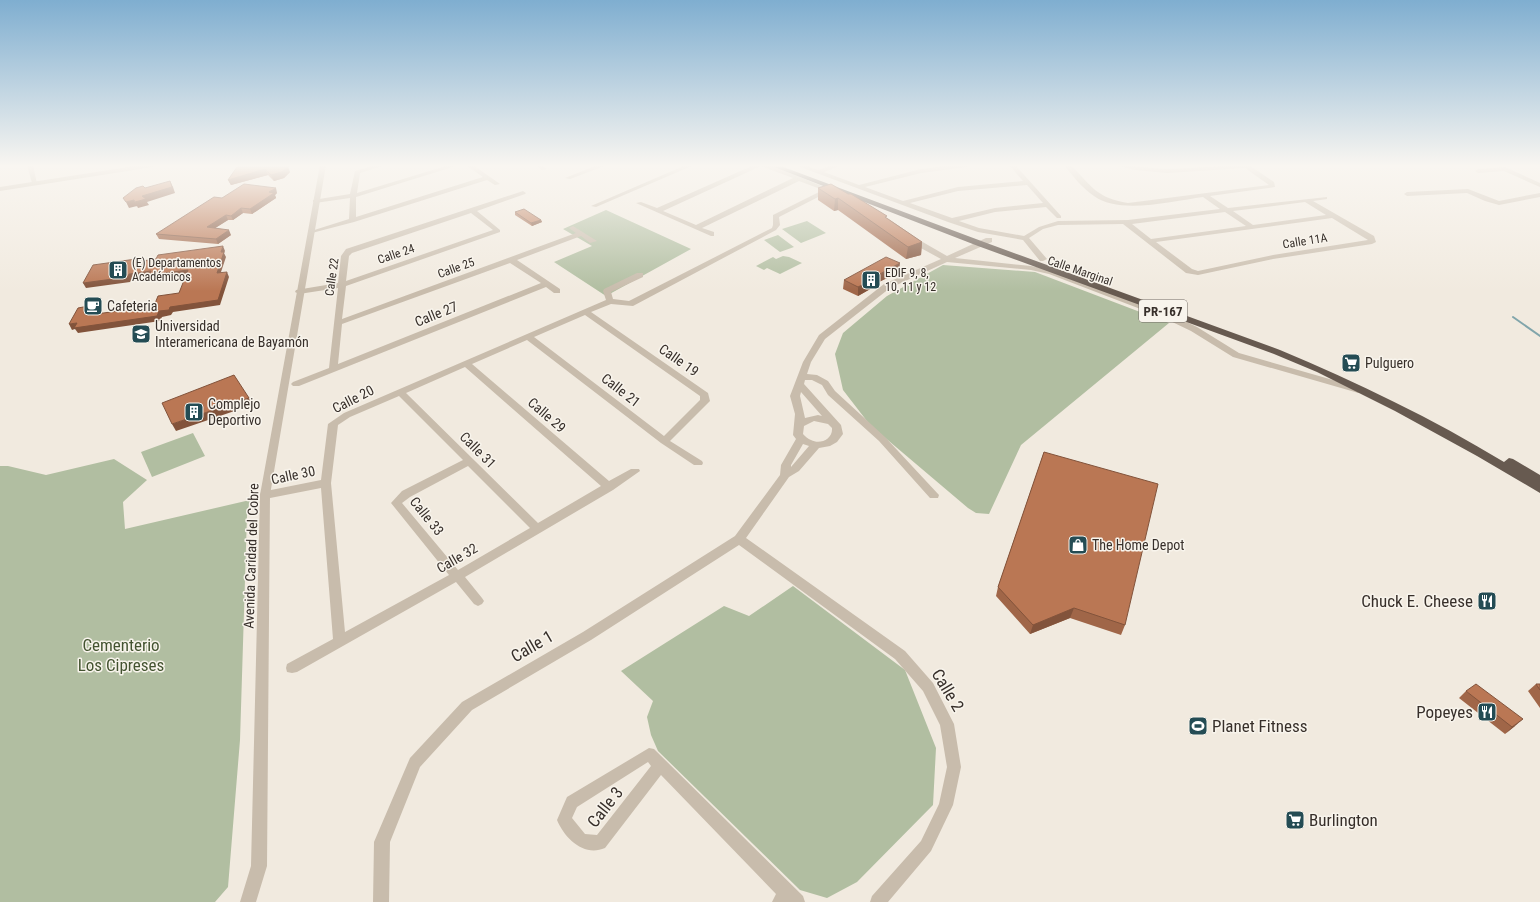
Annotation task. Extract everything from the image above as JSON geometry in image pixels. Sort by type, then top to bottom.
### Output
[{"type":"highway","name":"PR-167","points":[[888,207],[985,242],[1043,259],[1310,360],[1486,449],[1540,480]]},
{"type":"highway","name":"PR-167","points":[[894,207],[1144,304],[1277,352],[1320,370],[1368,393],[1480,453],[1540,489]]},
{"type":"street","name":"Avenida Caridad del Cobre","points":[[248,902],[252,894],[259,866],[265,495],[314,207]]},
{"type":"street","points":[[352,221],[353,207]]},
{"type":"street","points":[[310,233],[396,207]]},
{"type":"street","name":"Calle 22","points":[[333,369],[345,256],[349,251],[479,207]]},
{"type":"street","points":[[648,207],[711,234]]},
{"type":"street","points":[[657,211],[666,207]]},
{"type":"street","points":[[696,228],[739,207]]},
{"type":"street","points":[[640,274],[607,291],[610,301],[630,304],[774,229],[777,225],[775,216],[793,207]]},
{"type":"street","points":[[864,207],[871,211]]},
{"type":"street","points":[[913,207],[978,230],[1025,238],[1043,259]]},
{"type":"street","points":[[950,221],[995,210],[1026,207]]},
{"type":"street","points":[[1050,207],[1058,217]]},
{"type":"street","points":[[1223,207],[1252,227]]},
{"type":"street","points":[[1025,238],[1041,228],[1058,223],[1125,222],[1251,207]]},
{"type":"street","points":[[1318,207],[1333,216]]},
{"type":"street","name":"Calle 24","points":[[299,292],[342,285],[498,231],[472,210]]},
{"type":"street","points":[[1125,222],[1150,242],[1333,216]]},
{"type":"street","name":"Calle 11A","points":[[1150,242],[1189,271],[1198,272],[1221,269],[1273,257],[1372,242],[1371,238],[1333,216]]},
{"type":"street","points":[[573,228],[593,241]]},
{"type":"street","name":"Calle Marginal","points":[[902,232],[936,254],[950,260],[1031,268],[1051,272],[1167,316],[1194,329],[1236,355],[1368,393]]},
{"type":"street","name":"Calle 25","points":[[338,322],[352,319],[581,234]]},
{"type":"street","points":[[800,425],[800,414],[795,396],[807,362],[822,337],[887,286],[950,260],[985,242]]},
{"type":"street","points":[[511,260],[557,291]]},
{"type":"street","name":"Calle 27","points":[[296,384],[546,284]]},
{"type":"street","name":"Calle 20","points":[[340,642],[326,483],[333,424],[347,415],[610,301]]},
{"type":"street","name":"Calle 19","points":[[586,312],[704,395],[704,401],[664,441]]},
{"type":"street","name":"Calle 21","points":[[529,337],[664,441],[698,463]]},
{"type":"street","name":"Calle 29","points":[[467,364],[609,487]]},
{"type":"street","points":[[800,381],[814,378],[825,383],[831,393],[882,439],[934,495]]},
{"type":"street","points":[[800,381],[833,423],[838,427],[839,433],[837,438],[825,445],[816,445],[801,439],[797,430],[804,421],[818,418],[833,423]]},
{"type":"street","name":"Calle 31","points":[[400,392],[537,528]]},
{"type":"street","name":"Calle 1","points":[[785,476],[786,465],[801,439]]},
{"type":"street","name":"Calle 1","points":[[381,902],[382,842],[414,763],[467,706],[587,636],[739,539],[785,476],[796,469],[816,445]]},
{"type":"street","name":"Calle 33","points":[[457,576],[396,503],[406,494],[469,461]]},
{"type":"street","name":"Calle 32","points":[[292,668],[457,576],[635,471]]},
{"type":"street","name":"Calle 30","points":[[265,495],[326,483]]},
{"type":"street","name":"Calle 2","points":[[739,539],[900,656],[928,687],[947,724],[954,767],[946,805],[926,846],[878,902]]},
{"type":"street","points":[[457,576],[478,601]]},
{"type":"street","name":"Calle 3","points":[[649,754],[660,765],[600,843],[581,841],[564,820],[572,802],[649,754]]},
{"type":"street","points":[[660,765],[788,899]]},
{"type":"green space","points":[[606,210],[691,249],[606,296],[554,262],[592,246],[563,229]]},
{"type":"green space","points":[[807,221],[826,233],[801,243],[782,229]]},
{"type":"green space","points":[[778,235],[794,247],[780,252],[764,240]]},
{"type":"green space","points":[[783,256],[802,263],[780,274],[767,268],[764,270],[756,266],[773,257],[776,259]]},
{"type":"green space","points":[[943,265],[1035,272],[1169,323],[1021,445],[989,514],[976,513],[968,508],[870,425],[843,390],[835,354],[843,333],[887,296]]},
{"type":"green space","points":[[193,433],[205,456],[152,477],[141,452]]},
{"type":"green space","name":"Cementerio Los Cipreses","points":[[114,459],[147,480],[123,502],[125,529],[250,500],[247,515],[240,740],[228,887],[215,902],[0,902],[0,466],[8,466],[46,475]]},
{"type":"green space","points":[[793,586],[905,670],[936,748],[933,805],[857,882],[827,898],[800,890],[658,751],[651,735],[647,717],[653,701],[621,671],[724,606],[749,616]]},
{"type":"building","points":[[198,207],[253,207],[250,209],[241,208],[231,216],[226,215],[207,227],[229,230],[216,239],[156,234]]},
{"type":"building","points":[[851,207],[872,207],[922,242],[908,247]]},
{"type":"building","points":[[524,209],[541,220],[531,223],[515,212]]},
{"type":"building","points":[[223,246],[221,252],[224,252],[217,273],[227,272],[218,300],[170,307],[169,310],[159,311],[157,316],[74,328],[77,323],[69,324],[78,308],[94,305],[89,315],[154,306],[158,296],[179,293],[188,270],[149,275],[151,271],[129,274],[128,277],[83,283],[93,265],[136,259],[135,262],[156,259],[158,255]]},
{"type":"building","points":[[886,257],[900,263],[878,275],[880,276],[858,287],[844,280]]},
{"type":"building","points":[[234,375],[249,398],[172,424],[162,403]]},
{"type":"building","name":"The Home Depot","points":[[1044,452],[1158,484],[1125,625],[1074,608],[1033,625],[998,587]]},
{"type":"building","points":[[1476,684],[1523,719],[1512,727],[1466,691]]},
{"type":"building","points":[[1536,684],[1540,684],[1540,690]]},
{"type":"waterway","points":[[1513,317],[1540,336]]},
{"type":"place","name":"(E) Departamentos Académicos","points":[[118,270]]},
{"type":"place","name":"EDIF 9, 8, 10, 11 y 12","points":[[871,280]]},
{"type":"place","name":"Cafeteria","points":[[93,306]]},
{"type":"place","name":"Universidad Interamericana de Bayamón","points":[[141,334]]},
{"type":"place","name":"Pulguero","points":[[1351,363]]},
{"type":"place","name":"Complejo Deportivo","points":[[194,412]]},
{"type":"place","name":"The Home Depot","points":[[1078,545]]},
{"type":"place","name":"Chuck E. Cheese","points":[[1487,601]]},
{"type":"place","name":"Popeyes","points":[[1487,712]]},
{"type":"place","name":"Planet Fitness","points":[[1198,726]]},
{"type":"place","name":"Burlington","points":[[1295,820]]}]
